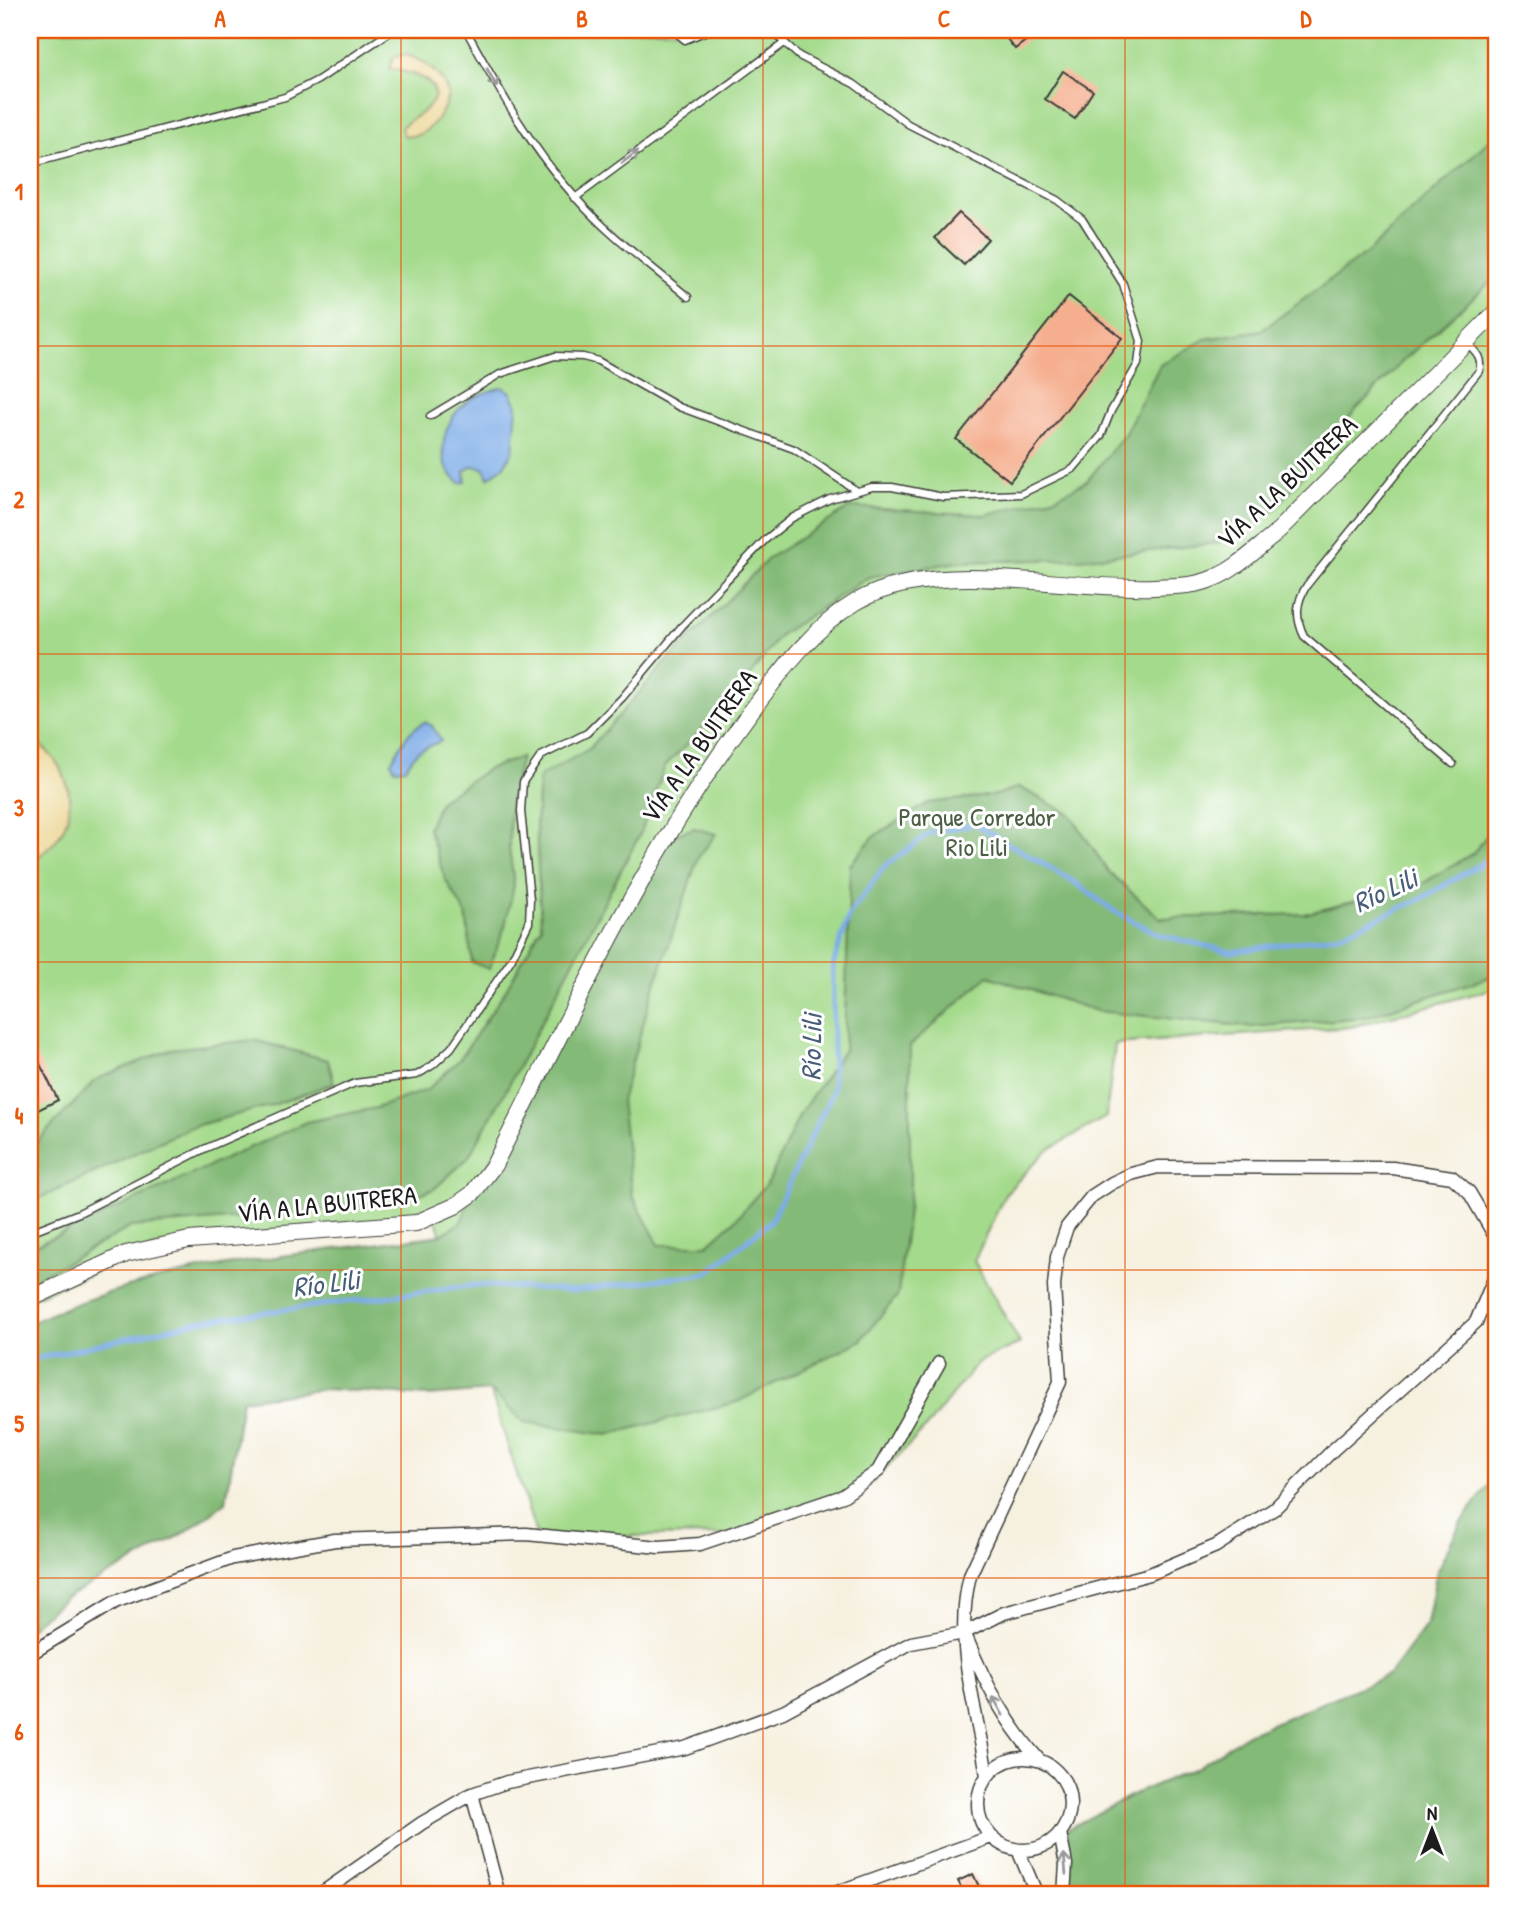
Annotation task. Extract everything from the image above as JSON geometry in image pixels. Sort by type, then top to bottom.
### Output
[{"type":"street","name":"VÍA A LA BUITRERA","points":[[30,1299],[126,1254],[158,1246],[189,1240],[394,1226],[436,1217],[455,1206],[472,1194],[494,1165],[630,896],[684,809],[776,678],[836,615],[859,600],[886,589],[928,581],[970,578],[1113,589],[1189,586],[1213,579],[1235,567],[1273,536],[1496,312]]},
{"type":"street","points":[[987,1776],[981,1735],[969,1693],[964,1598],[970,1575],[1060,1382],[1054,1286],[1057,1257],[1066,1227],[1092,1196],[1131,1174],[1158,1167],[1393,1168],[1452,1177],[1469,1192],[1496,1238]]},
{"type":"street","points":[[320,1895],[422,1823],[472,1794],[507,1782],[685,1748],[783,1712],[911,1643],[964,1633],[1004,1613],[1150,1574],[1216,1546],[1274,1508],[1476,1322],[1496,1274]]},
{"type":"street","points":[[30,1654],[115,1602],[233,1559],[335,1540],[526,1534],[659,1547],[699,1544],[843,1496],[878,1471],[939,1363]]},
{"type":"street","points":[[964,1633],[997,1705],[1014,1732],[1039,1760],[1056,1771],[1069,1792],[1070,1807],[1060,1833],[1066,1864],[1064,1895]]},
{"type":"street","points":[[1039,1760],[1010,1760],[987,1776],[979,1791],[978,1807],[982,1823],[991,1837],[1018,1850],[1041,1847],[1060,1833]]},
{"type":"street","points":[[472,1794],[499,1895]]},
{"type":"street","points":[[829,1895],[991,1837]]},
{"type":"street","points":[[1018,1850],[1037,1895]]},
{"type":"lane","points":[[30,164],[245,110],[285,97],[318,80],[393,30]]},
{"type":"lane","points":[[466,30],[508,105],[547,163],[575,198],[688,297]]},
{"type":"lane","points":[[673,30],[685,40],[709,30]]},
{"type":"lane","points":[[30,1231],[79,1213],[204,1149],[355,1083],[417,1076],[433,1065],[451,1048],[511,960],[529,923],[530,899],[521,811],[523,782],[541,756],[587,733],[622,698],[682,626],[777,529],[812,506],[857,491],[892,487],[943,496],[1021,494],[1073,469],[1101,436],[1114,405],[1138,364],[1141,341],[1123,284],[1082,219],[1057,200],[908,124],[854,84],[799,56],[771,30]]},
{"type":"lane","points":[[575,198],[783,44]]},
{"type":"lane","points":[[1453,764],[1304,636],[1297,615],[1301,594],[1307,584],[1479,371],[1482,363],[1479,355],[1467,343]]},
{"type":"lane","points":[[430,416],[500,374],[555,356],[583,357],[598,361],[679,407],[794,449],[857,491]]},
{"type":"green space","name":"Parque Corredor Rio Lili","points":[[30,30],[1496,30],[1496,988],[1351,1027],[1115,1044],[1106,1117],[1046,1151],[1005,1194],[974,1261],[1020,1343],[978,1362],[930,1423],[873,1482],[794,1514],[727,1535],[537,1537],[435,1217],[158,1246],[30,1299]]},
{"type":"green space","points":[[1496,134],[1496,277],[1405,359],[1354,412],[1275,510],[1218,543],[1080,559],[958,562],[869,577],[781,634],[730,702],[665,766],[641,832],[504,1094],[468,1158],[434,1189],[399,1201],[290,1214],[131,1227],[30,1282],[30,1248],[306,1122],[376,1108],[427,1090],[459,1060],[504,993],[541,927],[536,825],[539,777],[589,749],[664,665],[770,557],[851,507],[984,515],[1056,497],[1087,481],[1124,435],[1160,365],[1205,339],[1262,330],[1368,252]]},
{"type":"green space","points":[[521,757],[510,804],[509,847],[514,885],[505,926],[489,969],[472,962],[466,914],[445,879],[428,827],[441,800],[488,769]]},
{"type":"green space","name":"Parque Corredor Rio Lili","points":[[1019,787],[1070,814],[1108,871],[1160,918],[1304,914],[1420,885],[1473,853],[1496,824],[1496,975],[1366,1017],[1253,1027],[1097,1011],[988,976],[910,1046],[910,1192],[898,1295],[860,1341],[737,1402],[607,1435],[524,1422],[491,1391],[427,1396],[325,1389],[242,1400],[226,1502],[183,1534],[64,1599],[30,1628],[30,1323],[79,1303],[180,1274],[284,1256],[441,1235],[461,1222],[472,1194],[666,838],[694,828],[716,834],[698,858],[650,1000],[621,1101],[632,1195],[659,1245],[707,1245],[736,1219],[769,1181],[801,1112],[844,1050],[850,865],[873,837],[928,803],[996,795]]},
{"type":"green space","points":[[254,1040],[328,1060],[334,1083],[276,1104],[191,1127],[30,1203],[30,1149],[97,1079],[171,1049]]},
{"type":"green space","points":[[1496,1476],[1496,1895],[1064,1895],[1060,1833],[1138,1792],[1196,1768],[1247,1734],[1389,1675],[1427,1624],[1437,1570],[1461,1522]]},
{"type":"sand","points":[[404,54],[431,68],[442,80],[448,94],[439,117],[433,124],[427,130],[411,136],[403,135],[401,127],[428,107],[435,96],[429,83],[421,78],[389,69],[393,58]]},
{"type":"sand","points":[[30,738],[47,751],[59,766],[69,800],[67,818],[60,834],[48,849],[30,861]]},
{"type":"water","points":[[502,387],[511,392],[517,406],[513,451],[503,467],[488,478],[484,468],[472,466],[465,471],[466,482],[460,483],[446,466],[444,456],[443,445],[449,424],[466,402]]},
{"type":"water","points":[[425,722],[432,726],[441,741],[418,751],[405,768],[395,769],[391,762],[401,744],[414,729]]},
{"type":"building","points":[[1000,30],[1040,30],[1015,49]]},
{"type":"building","points":[[1063,71],[1093,91],[1075,119],[1045,99]]},
{"type":"building","points":[[959,213],[988,239],[964,265],[935,238]]},
{"type":"building","points":[[1069,296],[1122,338],[1010,481],[956,439]]},
{"type":"building","points":[[30,1044],[58,1100],[30,1114]]},
{"type":"building","points":[[973,1874],[983,1895],[965,1895],[958,1881]]},
{"type":"waterway","name":"Río Lili","points":[[30,1360],[205,1320],[476,1285],[574,1291],[707,1273],[771,1221],[833,1091],[833,965],[849,915],[884,867],[930,833],[975,824],[1074,882],[1114,911],[1160,935],[1232,952],[1339,935],[1419,900],[1496,855]]}]
